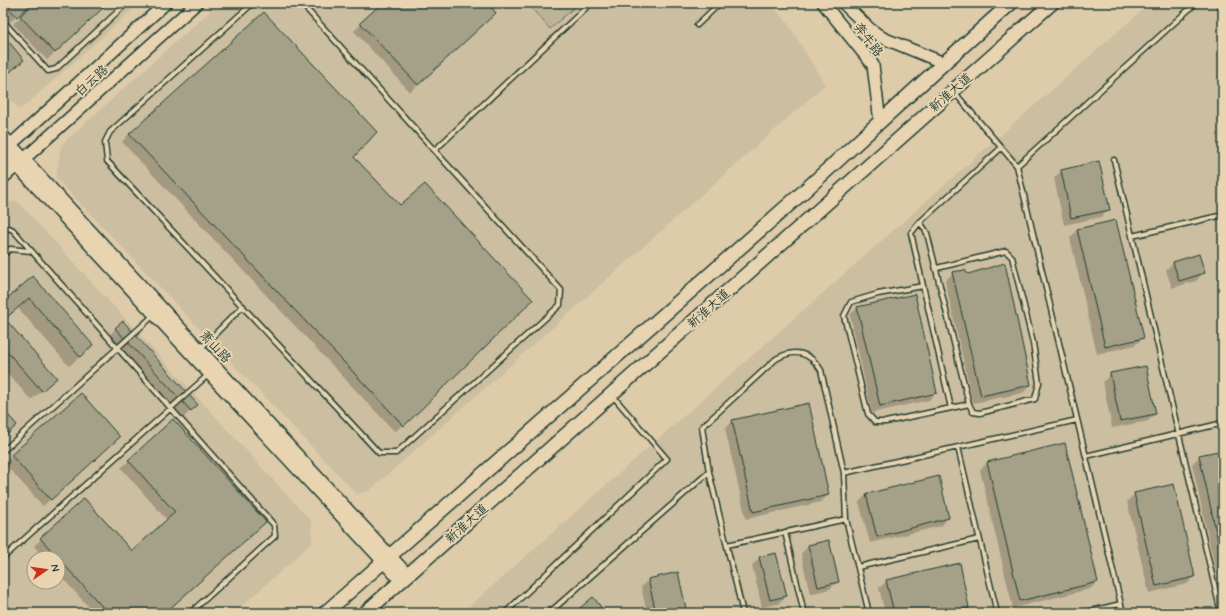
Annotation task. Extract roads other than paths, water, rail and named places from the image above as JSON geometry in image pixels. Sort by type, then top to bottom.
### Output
[{"type":"main road","name":"新淮大道","points":[[325,613],[801,194],[1011,3]]},
{"type":"main road","name":"新淮大道","points":[[365,613],[1052,3]]},
{"type":"street","name":"白云路","points":[[5,150],[166,3]]},
{"type":"street","name":"白云路","points":[[3,178],[197,3]]},
{"type":"street","name":"奔牛路","points":[[823,3],[873,66],[880,122]]},
{"type":"street","name":"奔牛路","points":[[843,3],[870,29],[883,38],[944,63]]},
{"type":"street","name":"萧山路","points":[[3,136],[5,150],[20,162],[404,578]]},
{"type":"street","name":"萧山路","points":[[20,162],[154,314],[196,353],[208,375],[387,559]]},
{"type":"lane","points":[[3,21],[48,71],[56,69],[127,3]]},
{"type":"lane","points":[[253,3],[110,132],[104,142],[107,161],[379,452],[396,453],[560,305],[561,290],[301,3]]},
{"type":"lane","points":[[435,150],[591,3]]},
{"type":"lane","points":[[697,25],[720,3]]},
{"type":"lane","points":[[1017,166],[1196,3]]},
{"type":"lane","points":[[1220,3],[1223,14]]},
{"type":"lane","points":[[953,90],[1017,166],[1123,613]]},
{"type":"lane","points":[[951,408],[911,233],[920,222],[1001,148]]},
{"type":"lane","points":[[1114,160],[1221,613]]},
{"type":"lane","points":[[1132,236],[1223,215]]},
{"type":"lane","points":[[920,222],[928,232],[969,404],[973,412],[980,413],[1035,400],[1039,383],[1033,343],[1012,257],[1006,251],[937,268]]},
{"type":"lane","points":[[3,231],[9,228],[13,230],[274,525],[275,536],[190,613]]},
{"type":"lane","points":[[3,255],[10,249],[31,251]]},
{"type":"lane","points":[[923,286],[878,294],[851,302],[844,316],[868,414],[875,422],[886,422],[969,404]]},
{"type":"lane","points":[[196,353],[243,306]]},
{"type":"lane","points":[[3,451],[154,314]]},
{"type":"lane","points":[[743,613],[709,472],[702,427],[776,359],[785,354],[792,353],[809,357],[821,370],[844,473],[846,519],[869,613]]},
{"type":"lane","points":[[3,558],[208,375]]},
{"type":"lane","points":[[505,613],[667,459],[611,394]]},
{"type":"lane","points":[[844,473],[1077,420]]},
{"type":"lane","points":[[1086,456],[1223,423]]},
{"type":"lane","points":[[958,447],[997,613]]},
{"type":"lane","points":[[549,613],[709,472]]},
{"type":"lane","points":[[727,545],[846,519]]},
{"type":"lane","points":[[785,532],[804,613]]},
{"type":"lane","points":[[858,567],[979,539]]},
{"type":"lane","points":[[1083,613],[1121,604]]}]
